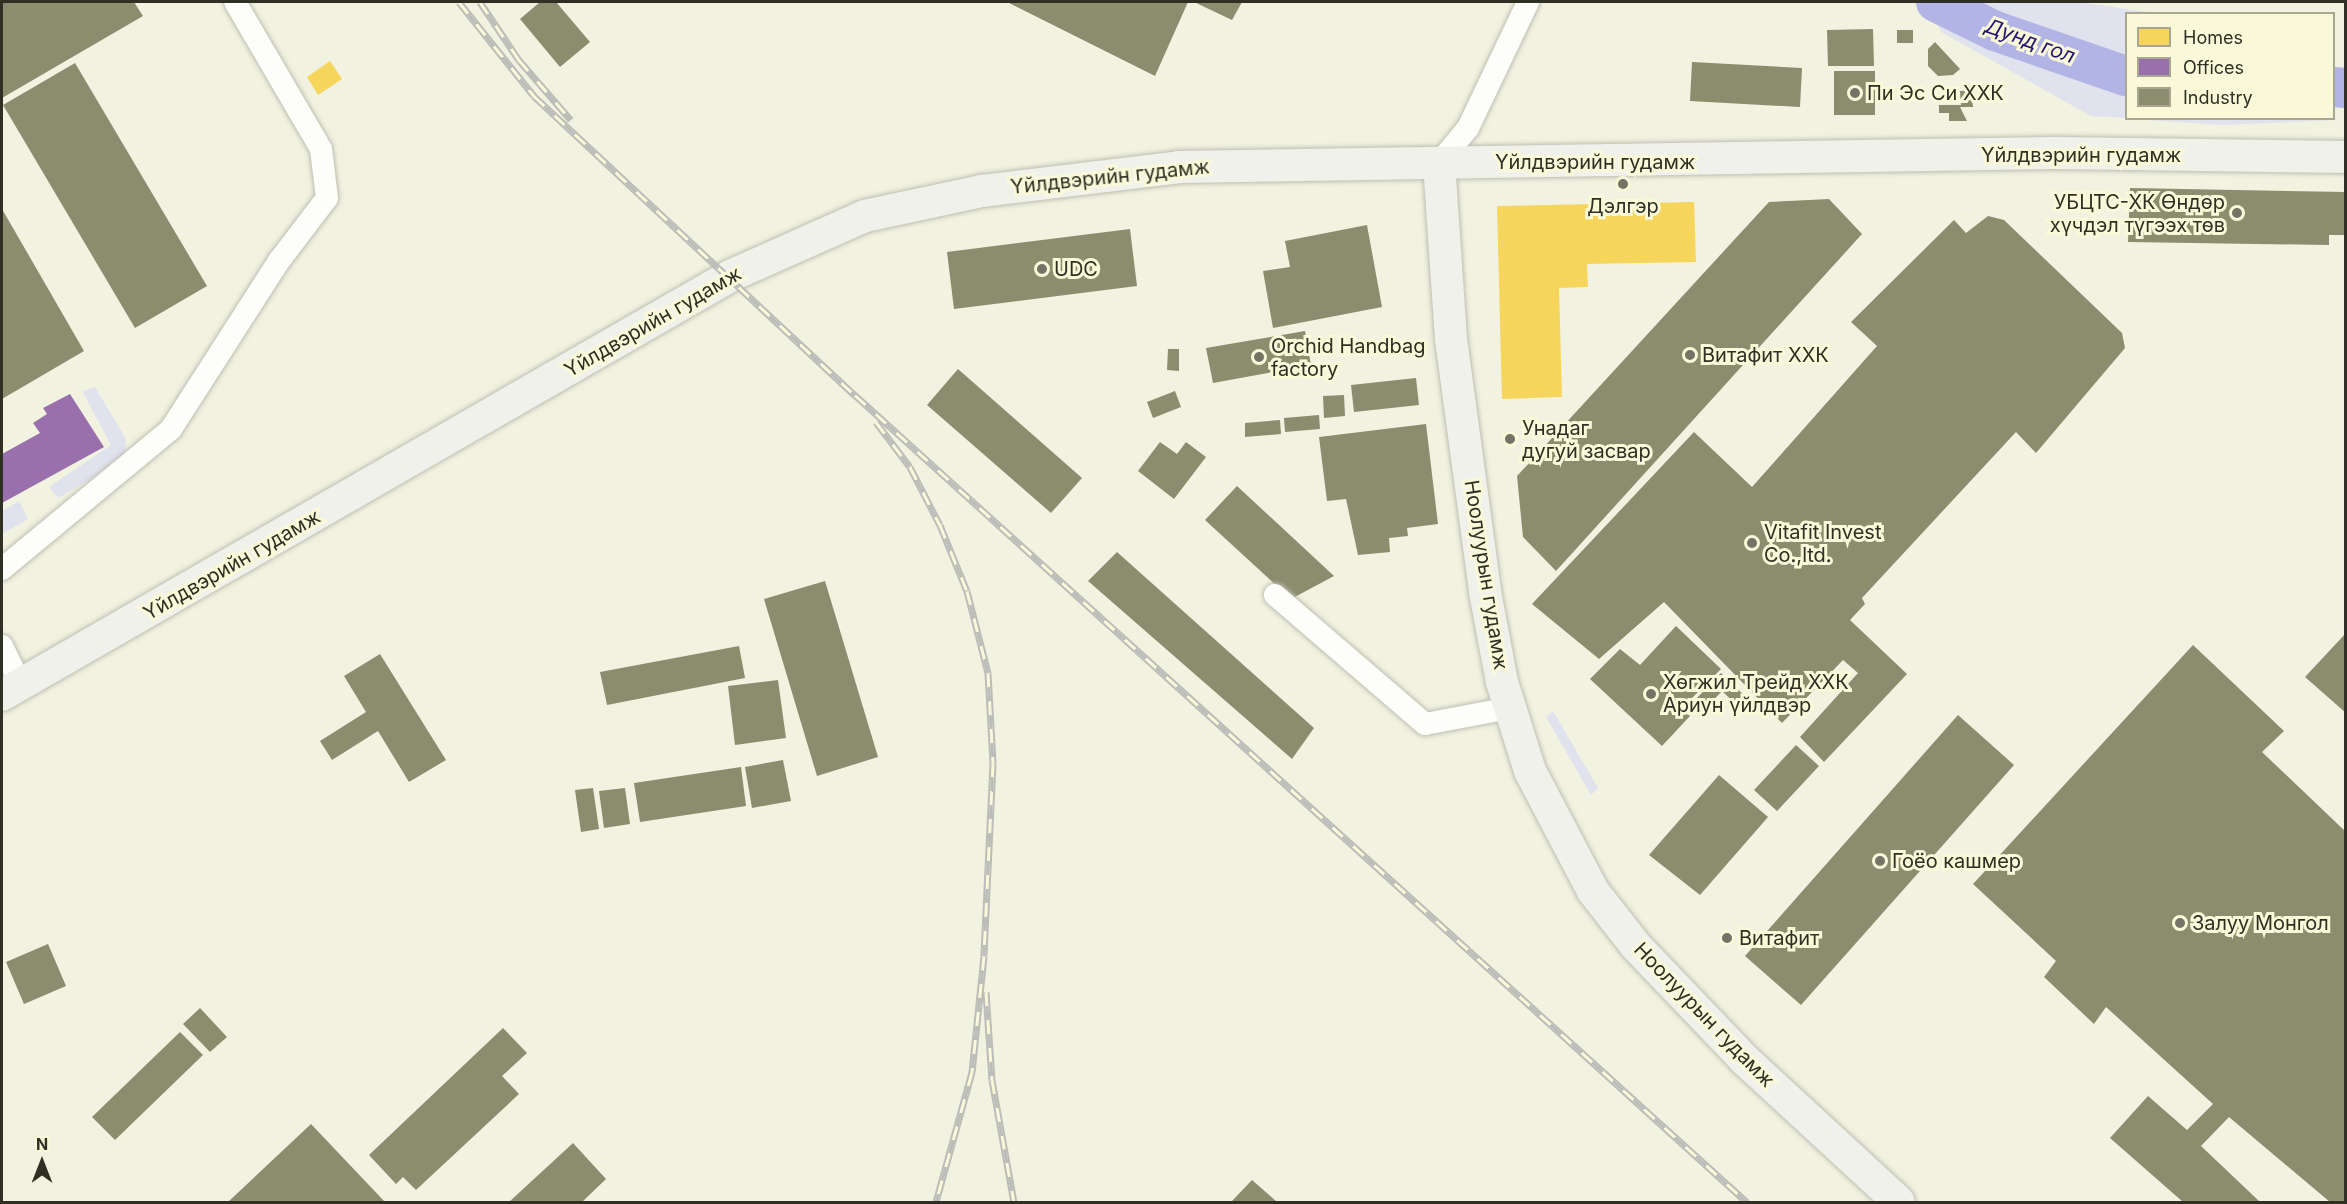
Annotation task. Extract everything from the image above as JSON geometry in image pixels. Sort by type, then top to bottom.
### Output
[{"type":"main road","name":"Yйлдвэрийн гудамж","points":[[11,689],[730,276],[865,216],[982,190],[1179,167],[2054,153],[2346,157]]},
{"type":"main road","name":"Ноолуурын гудамж","points":[[1439,163],[1451,339],[1485,592],[1510,708],[1530,771],[1559,834],[1635,946],[1745,1060],[1899,1203]]},
{"type":"street","points":[[2,569],[171,429],[279,261],[327,198],[321,149],[235,2]]},
{"type":"street","points":[[1439,163],[1468,128],[1528,2]]},
{"type":"street","points":[[1275,595],[1425,724],[1510,708]]},
{"type":"street","points":[[2,646],[11,689]]},
{"type":"shaded area","points":[[1973,2],[2080,2],[2146,12],[2125,12],[2125,66],[1995,16]]},
{"type":"shaded area","points":[[1932,12],[1987,38],[2125,85],[2125,118],[2091,116],[1941,32]]},
{"type":"shaded area","points":[[2335,117],[2337,120],[2222,125],[2144,120],[2335,120]]},
{"type":"shaded area","points":[[95,387],[126,439],[125,459],[58,498],[49,487],[111,445],[82,391]]},
{"type":"shaded area","points":[[19,501],[28,519],[2,534],[2,511]]},
{"type":"shaded area","points":[[1553,711],[1598,788],[1591,795],[1546,717]]},
{"type":"building: Homes","points":[[330,61],[342,79],[318,95],[307,77]]},
{"type":"building: Homes","points":[[1694,202],[1696,262],[1587,264],[1588,287],[1559,288],[1562,397],[1502,399],[1497,206]]},
{"type":"building: Offices","points":[[70,394],[104,447],[2,503],[2,454],[40,433],[33,423],[47,414],[43,408]]},
{"type":"building: Industry","points":[[2,2],[134,2],[143,16],[2,98]]},
{"type":"building: Industry","points":[[540,2],[556,2],[590,42],[560,67],[520,19]]},
{"type":"building: Industry","points":[[1007,2],[1188,2],[1155,76]]},
{"type":"building: Industry","points":[[1194,2],[1242,2],[1232,20]]},
{"type":"building: Industry","points":[[1873,29],[1874,66],[1828,66],[1827,30]]},
{"type":"building: Industry","points":[[1897,30],[1913,30],[1913,43],[1897,43]]},
{"type":"building: Industry","points":[[1935,42],[1960,69],[1953,75],[1938,76],[1928,66],[1928,49]]},
{"type":"building: Industry","points":[[1692,62],[1802,68],[1800,107],[1690,101]]},
{"type":"building: Industry","points":[[75,63],[207,286],[135,328],[3,105]]},
{"type":"building: Industry","name":"Пи Эс Си ХХК","points":[[1834,71],[1875,71],[1875,115],[1834,115]]},
{"type":"building: Industry","points":[[1972,90],[1973,107],[1960,107],[1967,121],[1949,121],[1949,113],[1939,113],[1939,105],[1961,105],[1960,91]]},
{"type":"building: Industry","name":"УБЦТС-ХК Өндөр хүчдэл түгээх төв","points":[[2130,188],[2346,192],[2346,235],[2329,235],[2329,245],[2128,242]]},
{"type":"building: Industry","name":"Витафит ХХК","points":[[1829,199],[1862,234],[1556,571],[1523,537],[1517,476],[1769,202]]},
{"type":"building: Industry","points":[[2,209],[84,351],[2,399]]},
{"type":"building: Industry","name":"Vitafit Invest Co.,ltd.","points":[[1988,216],[2004,220],[2122,333],[2125,348],[2036,453],[2016,432],[1862,598],[1865,604],[1850,620],[1907,674],[1824,762],[1800,737],[1858,673],[1843,660],[1782,723],[1664,602],[1599,659],[1532,604],[1694,432],[1752,487],[1877,346],[1851,322],[1954,220],[1966,233]]},
{"type":"building: Industry","points":[[1367,225],[1382,307],[1273,328],[1263,271],[1290,267],[1285,241]]},
{"type":"building: Industry","name":"UDC","points":[[1130,229],[1137,286],[954,309],[947,252]]},
{"type":"building: Industry","name":"Orchid Handbag factory","points":[[1305,331],[1311,365],[1213,383],[1206,348]]},
{"type":"building: Industry","points":[[1168,349],[1179,349],[1179,371],[1167,370]]},
{"type":"building: Industry","points":[[958,369],[1082,478],[1051,513],[927,405]]},
{"type":"building: Industry","points":[[1416,378],[1419,405],[1354,412],[1351,385]]},
{"type":"building: Industry","points":[[1175,391],[1181,407],[1153,418],[1147,402]]},
{"type":"building: Industry","points":[[1344,395],[1345,416],[1324,418],[1323,396]]},
{"type":"building: Industry","points":[[1319,415],[1320,429],[1285,432],[1284,418]]},
{"type":"building: Industry","points":[[1280,420],[1281,434],[1245,437],[1245,423]]},
{"type":"building: Industry","points":[[1426,424],[1438,524],[1407,528],[1408,536],[1389,538],[1390,552],[1358,555],[1346,499],[1327,501],[1319,437]]},
{"type":"building: Industry","points":[[1160,442],[1177,454],[1186,442],[1206,457],[1174,499],[1138,471]]},
{"type":"building: Industry","points":[[1237,486],[1334,576],[1291,599],[1205,520]]},
{"type":"building: Industry","points":[[1117,552],[1314,728],[1292,759],[1088,581]]},
{"type":"building: Industry","points":[[825,581],[878,757],[817,776],[764,599]]},
{"type":"building: Industry","name":"Хөгжил Трейд ХХК Ариун үйлдвэр","points":[[1676,626],[1721,669],[1682,708],[1690,716],[1662,746],[1590,679],[1620,649],[1640,665]]},
{"type":"building: Industry","points":[[2346,633],[2346,713],[2305,677]]},
{"type":"building: Industry","name":"Залуу Монгол","points":[[2193,645],[2284,731],[2262,752],[2346,832],[2346,1202],[2330,1202],[2229,1117],[2201,1146],[2259,1201],[2183,1202],[2110,1138],[2148,1096],[2187,1130],[2213,1104],[2106,1007],[2094,1024],[2044,977],[2056,961],[1973,884]]},
{"type":"building: Industry","points":[[739,646],[745,678],[607,705],[600,672]]},
{"type":"building: Industry","points":[[380,654],[446,760],[409,782],[378,731],[332,760],[320,741],[366,712],[344,676]]},
{"type":"building: Industry","points":[[1721,673],[1752,703],[1744,712],[1722,691],[1704,710],[1694,701]]},
{"type":"building: Industry","points":[[778,680],[786,738],[735,745],[728,686]]},
{"type":"building: Industry","name":"Гоёо кашмер","points":[[1958,715],[2014,765],[1801,1005],[1745,956]]},
{"type":"building: Industry","points":[[1796,745],[1819,766],[1777,811],[1754,790]]},
{"type":"building: Industry","points":[[783,760],[791,801],[752,808],[745,767]]},
{"type":"building: Industry","points":[[741,767],[746,806],[640,822],[634,783]]},
{"type":"building: Industry","points":[[1719,775],[1768,817],[1700,895],[1649,855]]},
{"type":"building: Industry","points":[[593,788],[599,829],[581,832],[575,790]]},
{"type":"building: Industry","points":[[625,788],[630,824],[604,828],[599,791]]},
{"type":"building: Industry","points":[[48,944],[66,986],[24,1004],[6,962]]},
{"type":"building: Industry","points":[[200,1008],[227,1037],[210,1052],[183,1024]]},
{"type":"building: Industry","points":[[503,1028],[527,1053],[502,1076],[519,1094],[416,1190],[403,1177],[396,1184],[369,1155]]},
{"type":"building: Industry","points":[[180,1032],[203,1055],[115,1140],[92,1117]]},
{"type":"building: Industry","points":[[311,1124],[385,1202],[228,1202]]},
{"type":"building: Industry","points":[[573,1143],[606,1179],[582,1202],[509,1202]]},
{"type":"building: Industry","points":[[1252,1180],[1277,1202],[1231,1202]]},
{"type":"waterway","name":"Дунд гол","points":[[1936,2],[1995,31],[2125,76]]},
{"type":"waterway","name":"Дунд гол","points":[[2335,87],[2346,88]]},
{"type":"railway","points":[[459,2],[534,96],[855,395],[1747,1202]]},
{"type":"railway","points":[[480,2],[519,60],[571,120]]},
{"type":"railway","points":[[876,422],[910,467],[940,525],[967,591],[988,673],[993,763],[984,956],[972,1072],[936,1202]]},
{"type":"railway","points":[[986,992],[992,1080],[1014,1202]]},
{"type":"place","name":"Пи Эс Си ХХК","points":[[1855,93]]},
{"type":"place","name":"Дэлгэр","points":[[1623,184]]},
{"type":"place","name":"УБЦТС-ХК Өндөр хүчдэл түгээх төв","points":[[2237,213]]},
{"type":"place","name":"UDC","points":[[1042,269]]},
{"type":"place","name":"Витафит ХХК","points":[[1690,355]]},
{"type":"place","name":"Orchid Handbag factory","points":[[1259,357]]},
{"type":"place","name":"Унадаг дугуй засвар","points":[[1510,439]]},
{"type":"place","name":"Vitafit Invest Co.,ltd.","points":[[1752,543]]},
{"type":"place","name":"Хөгжил Трейд ХХК Ариун үйлдвэр","points":[[1651,694]]},
{"type":"place","name":"Гоёо кашмер","points":[[1880,861]]},
{"type":"place","name":"Залуу Монгол","points":[[2180,923]]},
{"type":"place","name":"Витафит","points":[[1727,938]]}]
